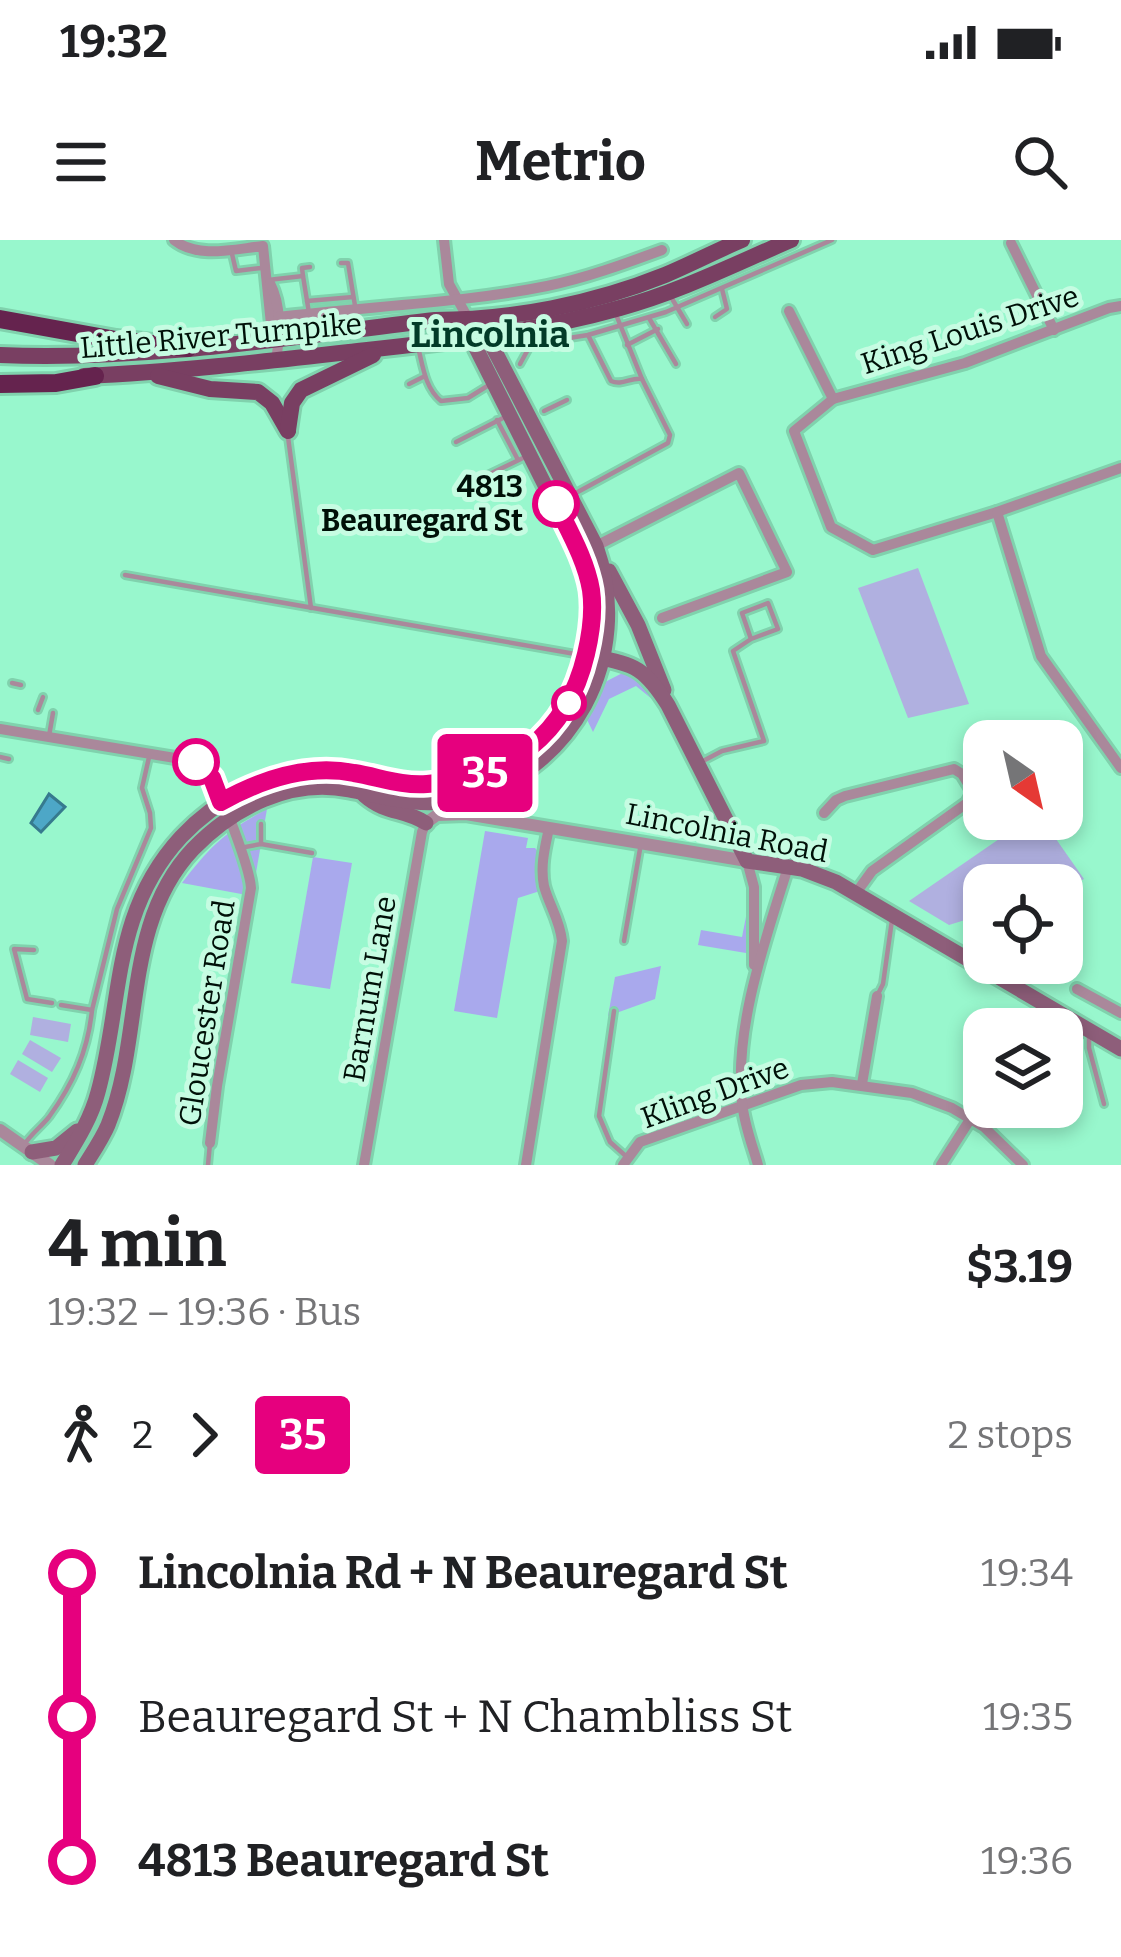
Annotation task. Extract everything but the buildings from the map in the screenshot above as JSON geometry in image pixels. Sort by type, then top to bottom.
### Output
[{"type":"highway","points":[[0,315],[116,340],[188,348]]},
{"type":"highway","points":[[0,384],[95,376]]},
{"type":"main road","name":"Little River Turnpike","points":[[0,375],[56,378],[140,373],[526,337],[617,318],[670,292],[742,240]]},
{"type":"main road","name":"Little River Turnpike","points":[[0,355],[84,356],[188,348],[469,320],[670,292],[726,281],[790,240]]},
{"type":"main road","points":[[469,320],[596,547],[655,662],[668,705]]},
{"type":"main road","points":[[62,1165],[97,1095],[122,953],[143,893],[169,851],[267,781],[313,770],[425,785],[492,771],[523,753],[552,727],[594,657],[590,582],[576,547],[504,417],[479,338]]},
{"type":"main road","points":[[288,431],[292,403],[301,390],[392,348]]},
{"type":"main road","points":[[140,373],[210,389],[258,392],[272,403],[288,431]]},
{"type":"main road","points":[[86,1165],[117,1096],[142,953],[159,901],[225,810],[289,791],[329,788],[398,801],[454,801],[508,782],[538,762],[572,727],[588,700],[609,602],[596,547]]},
{"type":"main road","points":[[594,657],[638,668],[652,681],[747,861]]},
{"type":"main road","points":[[362,794],[380,808],[426,823]]},
{"type":"main road","name":"Lincolnia Road","points":[[747,861],[819,874],[1121,1048]]},
{"type":"main road","points":[[27,1149],[63,1144],[88,1121]]},
{"type":"street","points":[[174,240],[201,252],[263,246],[276,361]]},
{"type":"street","points":[[444,240],[449,284],[469,320]]},
{"type":"street","points":[[1012,243],[1054,330]]},
{"type":"street","points":[[278,317],[308,308],[457,300],[545,287],[622,265],[662,245],[670,292]]},
{"type":"street","points":[[267,274],[278,317],[273,339]]},
{"type":"street","name":"King Louis Drive","points":[[833,399],[965,363],[1121,306]]},
{"type":"street","points":[[789,311],[833,399],[794,431],[831,527],[873,550],[1121,468]]},
{"type":"street","points":[[596,547],[739,473],[787,572],[662,619]]},
{"type":"street","points":[[998,512],[1041,656],[1121,768]]},
{"type":"street","points":[[0,730],[193,761],[212,778],[225,810]]},
{"type":"street","points":[[824,813],[845,796],[954,769],[973,792],[967,803],[872,871],[856,893]]},
{"type":"street","name":"Gloucester Road","points":[[210,1143],[251,888],[248,866],[225,810]]},
{"type":"street","name":"Lincolnia Road","points":[[426,823],[437,814],[449,813],[747,861]]},
{"type":"street","name":"Barnum Lane","points":[[364,1165],[426,823]]},
{"type":"street","points":[[526,1165],[562,941],[542,872],[549,828]]},
{"type":"street","points":[[747,861],[754,887],[753,985]]},
{"type":"street","points":[[758,1165],[742,1105],[742,1056],[753,985],[788,867]]},
{"type":"street","points":[[1077,988],[1121,1013]]},
{"type":"street","points":[[862,1084],[877,995]]},
{"type":"street","name":"Kling Drive","points":[[626,1161],[640,1142],[801,1085],[862,1084],[928,1098],[963,1114]]},
{"type":"street","points":[[941,1165],[965,1128]]},
{"type":"street","name":"Kling Drive","points":[[982,1128],[1023,1165]]},
{"type":"street","points":[[0,1130],[50,1165]]},
{"type":"lane","points":[[715,316],[727,308],[726,281],[832,240]]},
{"type":"lane","points":[[230,249],[236,271],[303,276]]},
{"type":"lane","points":[[341,263],[348,263],[347,283],[359,329]]},
{"type":"lane","points":[[308,308],[309,286],[302,268],[310,267]]},
{"type":"lane","points":[[649,318],[670,292],[687,324]]},
{"type":"lane","points":[[520,364],[526,337],[588,335],[617,318],[649,318]]},
{"type":"lane","points":[[569,496],[668,443],[670,436],[617,318]]},
{"type":"lane","points":[[649,318],[676,364]]},
{"type":"lane","points":[[627,345],[658,329]]},
{"type":"lane","points":[[588,335],[611,381],[642,380]]},
{"type":"lane","points":[[418,345],[425,376],[441,401],[469,398],[494,382]]},
{"type":"lane","points":[[409,383],[425,376]]},
{"type":"lane","points":[[544,411],[567,400]]},
{"type":"lane","points":[[456,442],[504,417]]},
{"type":"lane","points":[[288,431],[311,608]]},
{"type":"lane","points":[[475,481],[524,457]]},
{"type":"lane","points":[[125,575],[594,657]]},
{"type":"lane","points":[[698,764],[764,741],[733,650],[778,628],[768,603],[742,613],[752,639]]},
{"type":"lane","points":[[12,683],[21,685]]},
{"type":"lane","points":[[38,710],[43,697]]},
{"type":"lane","points":[[49,736],[52,713]]},
{"type":"lane","points":[[27,1149],[34,1130],[45,1123],[84,1057],[117,909],[151,828],[142,788],[150,753]]},
{"type":"lane","points":[[0,757],[9,759]]},
{"type":"lane","points":[[261,824],[262,844]]},
{"type":"lane","points":[[624,941],[640,843]]},
{"type":"lane","points":[[240,848],[262,844],[312,853]]},
{"type":"lane","points":[[877,995],[884,984],[893,916]]},
{"type":"lane","points":[[34,950],[14,950],[27,999],[52,1003]]},
{"type":"lane","points":[[61,1005],[92,1010]]},
{"type":"lane","points":[[614,1011],[599,1116],[610,1142],[626,1161]]},
{"type":"lane","points":[[1088,1030],[1104,1104]]},
{"type":"lane","points":[[53,1091],[62,1097]]},
{"type":"lane","name":"Gloucester Road","points":[[208,1165],[210,1143]]},
{"type":"shaded area","points":[[918,568],[969,704],[908,718],[858,588]]},
{"type":"shaded area","points":[[636,666],[652,699],[636,686],[609,699],[593,732],[576,697]]},
{"type":"shaded area","points":[[49,794],[65,807],[41,832],[31,823]]},
{"type":"shaded area","points":[[267,809],[252,896],[182,883],[220,840]]},
{"type":"shaded area","points":[[485,831],[528,838],[526,848],[539,853],[540,891],[518,898],[497,1018],[454,1011]]},
{"type":"shaded area","points":[[998,840],[1057,840],[1074,864],[963,864],[963,921],[949,925],[909,901]]},
{"type":"shaded area","points":[[313,857],[352,863],[330,989],[291,983]]},
{"type":"shaded area","points":[[750,896],[758,897],[746,953],[698,945],[701,930],[742,937]]},
{"type":"shaded area","points":[[661,966],[655,999],[608,1016],[615,977]]},
{"type":"shaded area","points":[[33,1017],[71,1024],[68,1042],[30,1035]]},
{"type":"shaded area","points":[[30,1040],[61,1058],[52,1072],[22,1054]]},
{"type":"shaded area","points":[[18,1060],[48,1078],[40,1092],[10,1074]]},
{"type":"bus line","name":"35","points":[[196,762],[207,770],[221,802],[298,772],[346,771],[425,785],[492,771],[523,753],[552,727],[569,703],[590,635],[590,582],[556,504]]},
{"type":"place","name":"4813 Beauregard St","points":[[556,504]]},
{"type":"district","name":"Lincolnia","points":[[490,335]]}]
